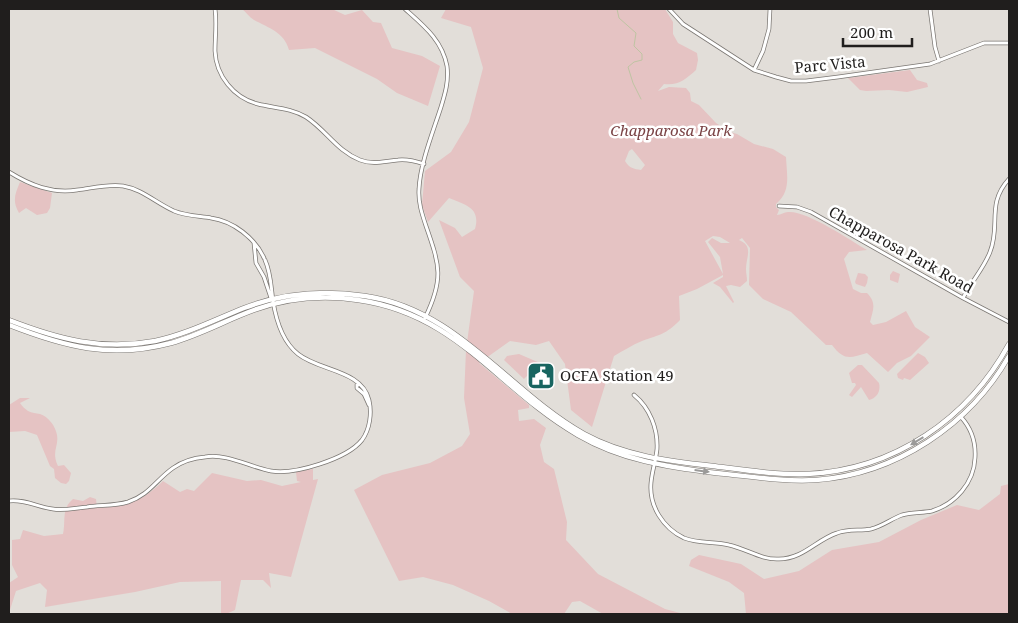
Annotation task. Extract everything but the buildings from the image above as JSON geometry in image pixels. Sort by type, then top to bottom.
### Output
[{"type":"main road","points":[[9,320],[68,340],[102,344],[128,344],[158,340],[180,334],[244,308],[312,293],[346,293],[384,300],[426,315],[471,345],[540,403],[592,438],[672,468],[776,479],[810,480],[832,478],[868,469],[902,456],[933,439],[961,417],[991,384],[1009,356]]},
{"type":"main road","points":[[9,325],[41,338],[67,345],[92,349],[124,350],[151,347],[177,341],[273,302],[310,298],[354,299],[390,307],[424,320],[466,347],[553,419],[587,440],[618,454],[655,462],[794,474],[822,473],[869,463],[911,445],[951,418],[976,394],[1009,344]]},
{"type":"street","points":[[215,9],[215,53],[218,65],[225,81],[238,95],[257,104],[290,110],[304,116],[343,152],[360,160],[380,163],[408,160],[424,164]]},
{"type":"street","points":[[405,9],[423,23],[434,36],[443,52],[448,81],[424,164],[419,189],[420,205],[439,272],[435,294],[424,320]]},
{"type":"street","name":"Parc Vista","points":[[669,9],[683,24],[754,70],[791,81],[806,81],[914,67],[939,61],[972,46],[984,43],[1009,43]]},
{"type":"street","points":[[754,70],[763,51],[769,29],[770,9]]},
{"type":"street","points":[[930,9],[935,47],[939,61]]},
{"type":"street","points":[[9,172],[31,184],[55,191],[76,191],[104,185],[131,188],[176,212],[211,218],[231,224],[243,232],[258,247],[269,272],[273,302]]},
{"type":"street","points":[[963,298],[991,250],[996,204],[1002,189],[1009,179]]},
{"type":"street","name":"Chapparosa Park Road","points":[[779,206],[797,207],[811,212],[1009,322]]},
{"type":"street","points":[[9,501],[23,501],[50,509],[62,510],[121,504],[144,494],[167,473],[180,464],[192,459],[210,456],[272,471],[291,471],[310,467],[342,454],[360,442],[368,428],[370,412],[364,394],[349,377],[312,363],[297,354],[283,336],[264,277],[256,263],[253,243]]},
{"type":"street","points":[[634,395],[644,404],[654,426],[657,443],[651,482],[652,499],[663,522],[672,531],[692,541],[729,545],[768,559],[785,559],[805,552],[826,537],[838,532],[874,528],[900,516],[934,510],[952,502],[966,487],[975,460],[975,444],[969,428],[961,417]]},
{"type":"green space","points":[[242,9],[332,9],[345,15],[362,10],[373,22],[381,23],[392,48],[422,56],[440,66],[428,106],[397,93],[377,79],[315,48],[289,50],[280,35],[252,19]]},
{"type":"green space","name":"Chapparosa Park","points":[[446,9],[665,9],[673,22],[673,34],[678,43],[697,53],[698,60],[696,70],[689,76],[678,83],[664,84],[658,91],[669,87],[686,88],[690,93],[691,101],[699,105],[716,123],[754,144],[773,149],[786,157],[787,183],[784,194],[776,204],[779,210],[777,215],[788,212],[806,216],[828,226],[867,250],[849,252],[844,259],[853,289],[861,293],[867,293],[872,300],[873,310],[870,322],[873,325],[886,322],[906,311],[915,327],[930,337],[911,356],[897,363],[888,372],[867,353],[852,357],[840,354],[832,345],[826,345],[791,312],[763,299],[749,285],[750,248],[742,238],[739,240],[744,242],[748,249],[747,281],[740,287],[726,286],[734,302],[720,287],[713,283],[723,277],[723,275],[679,296],[680,320],[675,325],[662,334],[638,343],[614,356],[592,427],[571,410],[565,364],[549,341],[536,345],[510,341],[479,363],[529,405],[529,408],[518,410],[519,421],[534,419],[546,428],[540,445],[544,462],[554,469],[567,522],[566,540],[598,574],[665,609],[684,614],[603,614],[580,601],[572,602],[564,614],[512,614],[489,601],[453,585],[423,577],[399,581],[354,490],[382,475],[430,463],[462,446],[470,434],[464,398],[466,350],[474,291],[460,277],[439,220],[455,228],[462,237],[475,229],[476,216],[474,211],[466,205],[449,198],[428,222],[422,205],[425,171],[451,152],[469,122],[483,68],[471,27],[441,18]],"holes":[[[632,149],[645,165],[641,170],[632,168],[625,161],[629,151]],[[713,236],[720,237],[730,243],[721,243],[712,238],[708,242],[720,257],[723,274],[705,241]]]},
{"type":"green space","points":[[910,70],[917,80],[927,83],[928,87],[907,92],[889,90],[866,91],[860,90],[848,78]]},
{"type":"green space","points":[[20,182],[52,193],[50,208],[47,213],[37,215],[26,208],[19,213],[15,205],[15,198]]},
{"type":"green space","points":[[893,271],[900,274],[898,283],[890,280],[890,275]]},
{"type":"green space","points":[[858,273],[865,274],[868,277],[865,287],[855,282]]},
{"type":"green space","points":[[918,353],[925,357],[929,363],[910,380],[898,378],[897,374]]},
{"type":"green space","points":[[519,354],[540,363],[524,379],[504,360],[507,356]]},
{"type":"green space","points":[[858,365],[862,365],[879,383],[879,391],[872,399],[869,400],[861,387],[852,397],[849,395],[856,385],[852,383],[849,373]]},
{"type":"green space","points":[[20,398],[30,398],[20,403],[28,411],[46,417],[55,429],[57,435],[56,461],[58,466],[64,465],[71,473],[66,484],[61,483],[55,478],[54,469],[50,466],[37,435],[25,431],[9,432],[9,405]]},
{"type":"green space","points":[[313,469],[313,480],[318,479],[291,577],[269,573],[271,588],[263,580],[241,580],[235,610],[221,614],[221,581],[180,582],[135,592],[45,607],[47,590],[40,583],[16,591],[9,613],[9,583],[18,577],[12,565],[12,540],[20,539],[23,530],[44,536],[63,534],[65,511],[73,499],[83,501],[90,497],[96,499],[97,508],[117,506],[141,498],[163,481],[180,492],[187,489],[194,491],[212,473],[247,481],[261,480],[282,486],[301,482],[297,481],[296,472]]},
{"type":"green space","points":[[1009,484],[1009,614],[746,614],[744,593],[729,582],[689,566],[691,560],[699,555],[741,564],[764,579],[799,571],[832,550],[879,542],[921,520],[957,505],[979,510],[1000,494],[1001,486]]},
{"type":"waterway","points":[[617,9],[619,18],[636,33],[634,46],[642,54],[642,60],[634,62],[628,67],[641,99]]},
{"type":"place","name":"OCFA Station 49","points":[[541,376]]}]
